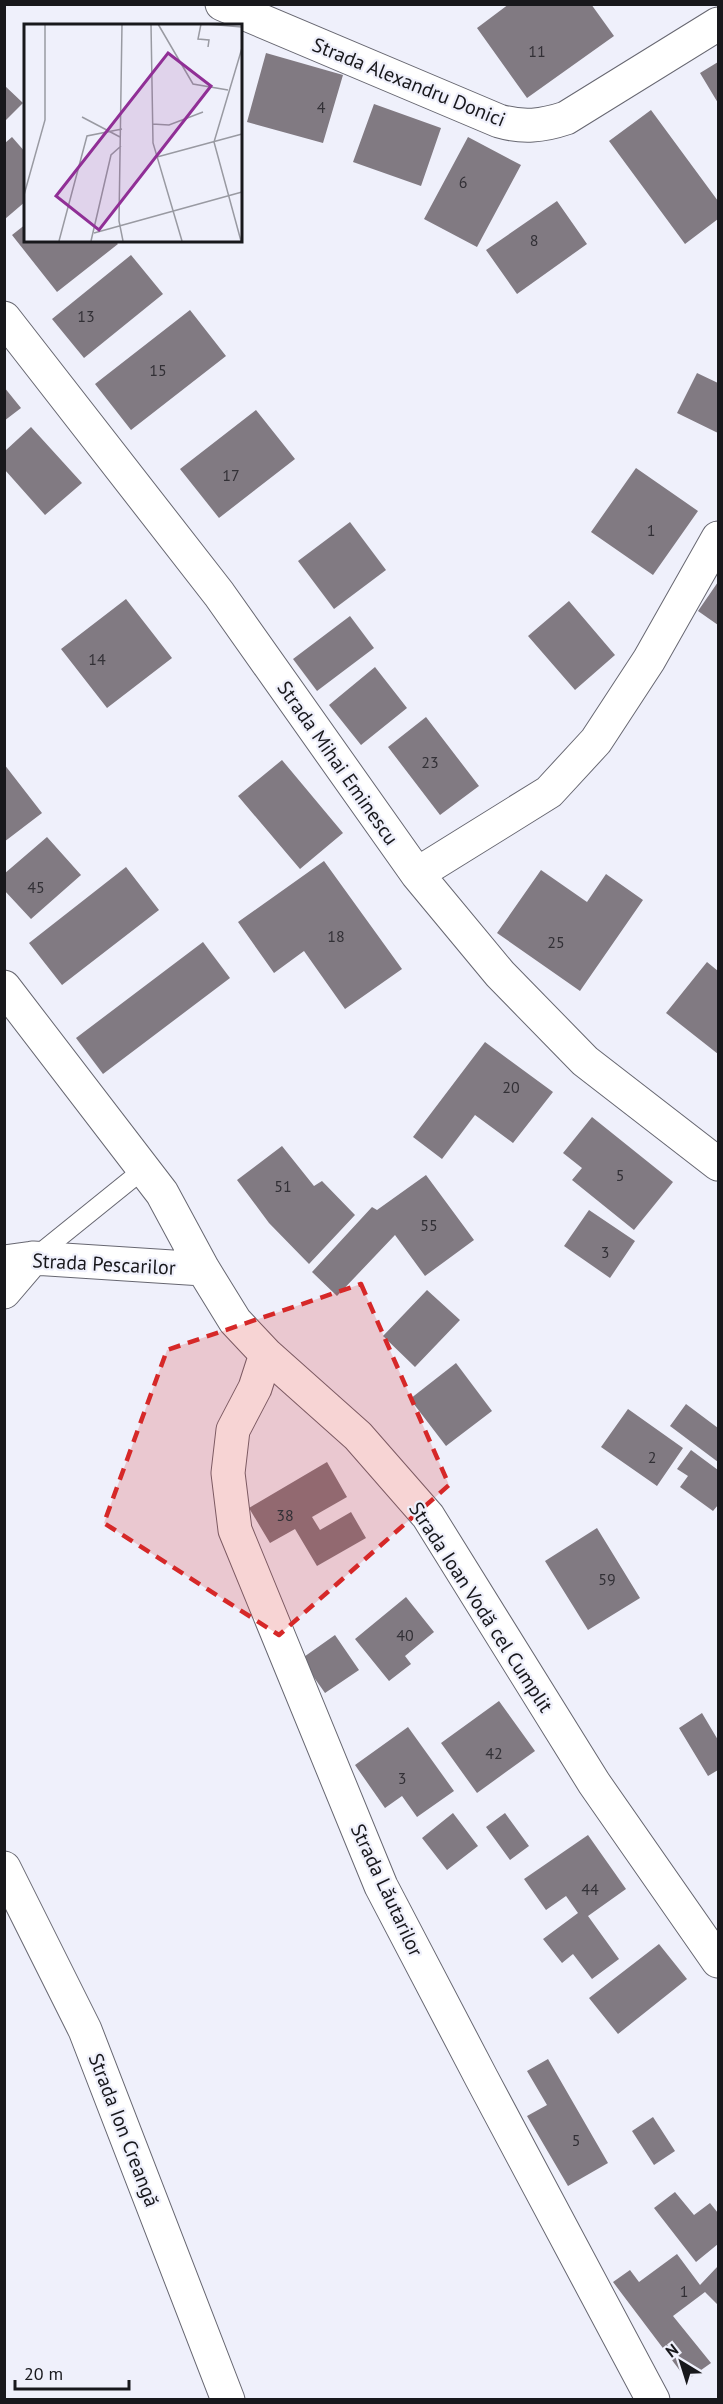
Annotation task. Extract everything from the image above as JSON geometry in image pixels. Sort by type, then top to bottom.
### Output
[{"type":"street","name":"Strada Alexandru Donici","points":[[222,4],[499,121],[519,126],[549,124],[566,118],[718,24]]},
{"type":"street","name":"Strada Mihai Eminescu","points":[[4,318],[219,594],[417,874],[500,974],[585,1060],[718,1164]]},
{"type":"street","points":[[417,874],[549,792],[596,741],[649,660],[718,538]]},
{"type":"street","name":"Strada Ioan Vodă cel Cumplit","points":[[4,987],[162,1193],[203,1269],[235,1321],[266,1354],[358,1436],[428,1516],[594,1783],[718,1961]]},
{"type":"street","points":[[4,1292],[19,1260]]},
{"type":"street","name":"Strada Pescarilor","points":[[19,1260],[203,1269]]},
{"type":"street","name":"Strada Lăutarilor","points":[[266,1354],[255,1388],[233,1430],[228,1473],[235,1530],[381,1886],[653,2400]]},
{"type":"street","name":"Strada Ion Creangă","points":[[4,1868],[85,2030],[228,2400]]},
{"type":"lane","points":[[19,1260],[144,1169]]},
{"type":"highlighted area","points":[[361,1284],[449,1485],[279,1635],[104,1523],[167,1350]]},
{"type":"building","points":[[509,4],[591,4],[614,36],[527,98],[477,28]]},
{"type":"building","points":[[266,53],[343,75],[323,143],[247,122]]},
{"type":"building","points":[[718,62],[718,103],[700,73]]},
{"type":"building","points":[[4,85],[23,103],[4,122]]},
{"type":"building","points":[[374,104],[441,128],[421,186],[353,162]]},
{"type":"building","points":[[651,110],[718,201],[718,219],[685,244],[609,141]]},
{"type":"building","points":[[12,137],[24,151],[24,203],[5,219],[5,143]]},
{"type":"building","points":[[468,137],[521,165],[477,247],[424,219]]},
{"type":"building","points":[[557,201],[587,244],[517,294],[486,250]]},
{"type":"building","points":[[24,226],[24,242],[116,242],[118,244],[57,292],[12,235]]},
{"type":"building","points":[[131,255],[163,294],[84,358],[52,319]]},
{"type":"building","points":[[190,310],[226,356],[131,430],[95,384]]},
{"type":"building","points":[[697,373],[718,383],[718,433],[677,413]]},
{"type":"building","points":[[4,387],[21,408],[4,421]]},
{"type":"building","points":[[256,410],[295,459],[219,518],[180,469]]},
{"type":"building","points":[[31,427],[82,483],[45,515],[5,470],[5,451]]},
{"type":"building","points":[[636,468],[698,511],[653,575],[591,532]]},
{"type":"building","points":[[350,522],[386,570],[334,609],[298,561]]},
{"type":"building","points":[[718,582],[718,625],[698,611]]},
{"type":"building","points":[[126,599],[172,658],[107,708],[61,649]]},
{"type":"building","points":[[569,601],[615,655],[575,690],[528,636]]},
{"type":"building","points":[[350,616],[374,648],[317,691],[293,659]]},
{"type":"building","points":[[375,667],[407,708],[361,745],[329,705]]},
{"type":"building","points":[[426,717],[479,786],[440,815],[388,747]]},
{"type":"building","points":[[282,760],[343,833],[300,869],[238,796]]},
{"type":"building","points":[[4,764],[42,813],[4,842]]},
{"type":"building","points":[[47,837],[81,875],[31,919],[4,890],[4,874]]},
{"type":"building","points":[[324,861],[402,969],[345,1009],[304,951],[274,973],[238,922]]},
{"type":"building","points":[[126,867],[159,910],[62,985],[29,943]]},
{"type":"building","points":[[541,870],[587,902],[606,874],[643,900],[580,991],[497,933]]},
{"type":"building","points":[[203,942],[230,978],[103,1074],[76,1038]]},
{"type":"building","points":[[707,962],[718,971],[718,1054],[666,1013]]},
{"type":"building","points":[[485,1042],[553,1092],[513,1143],[475,1115],[442,1159],[413,1137]]},
{"type":"building","points":[[592,1117],[673,1182],[634,1230],[572,1180],[582,1168],[563,1153]]},
{"type":"building","points":[[282,1146],[314,1186],[322,1181],[355,1215],[309,1264],[269,1223],[237,1180]]},
{"type":"building","points":[[426,1175],[474,1240],[425,1276],[395,1235],[337,1296],[312,1272],[372,1207],[377,1210]]},
{"type":"building","points":[[589,1210],[635,1241],[610,1278],[564,1246]]},
{"type":"building","points":[[427,1290],[460,1320],[415,1367],[383,1336]]},
{"type":"building","points":[[456,1363],[492,1411],[446,1446],[410,1399]]},
{"type":"building","points":[[686,1404],[718,1428],[718,1462],[670,1426]]},
{"type":"building","points":[[628,1409],[683,1448],[657,1486],[601,1447]]},
{"type":"building","points":[[691,1450],[718,1470],[718,1505],[713,1511],[680,1487],[688,1476],[677,1469]]},
{"type":"building","points":[[327,1462],[347,1497],[312,1517],[320,1530],[351,1512],[366,1538],[317,1566],[295,1529],[270,1543],[249,1508]]},
{"type":"building","points":[[597,1528],[640,1598],[588,1630],[545,1561]]},
{"type":"building","points":[[406,1597],[434,1632],[405,1656],[411,1664],[389,1681],[355,1639]]},
{"type":"building","points":[[335,1635],[359,1670],[325,1693],[301,1659]]},
{"type":"building","points":[[499,1701],[535,1751],[477,1793],[441,1743]]},
{"type":"building","points":[[702,1713],[718,1740],[718,1770],[708,1776],[679,1728]]},
{"type":"building","points":[[408,1727],[454,1791],[417,1817],[402,1796],[385,1808],[355,1765]]},
{"type":"building","points":[[453,1813],[478,1846],[447,1870],[422,1838]]},
{"type":"building","points":[[505,1813],[529,1846],[510,1860],[486,1827]]},
{"type":"building","points":[[588,1835],[626,1889],[588,1916],[619,1959],[592,1979],[573,1954],[562,1963],[543,1939],[578,1913],[566,1896],[546,1910],[524,1879]]},
{"type":"building","points":[[659,1944],[687,1979],[618,2034],[589,1998]]},
{"type":"building","points":[[548,2059],[608,2163],[568,2186],[527,2116],[547,2105],[527,2071]]},
{"type":"building","points":[[653,2117],[675,2151],[654,2165],[632,2131]]},
{"type":"building","points":[[675,2192],[694,2215],[710,2203],[718,2213],[718,2244],[696,2262],[654,2208]]},
{"type":"building","points":[[677,2254],[700,2285],[718,2266],[718,2305],[705,2292],[673,2316],[711,2363],[687,2380],[613,2282],[630,2270],[639,2282]]}]
